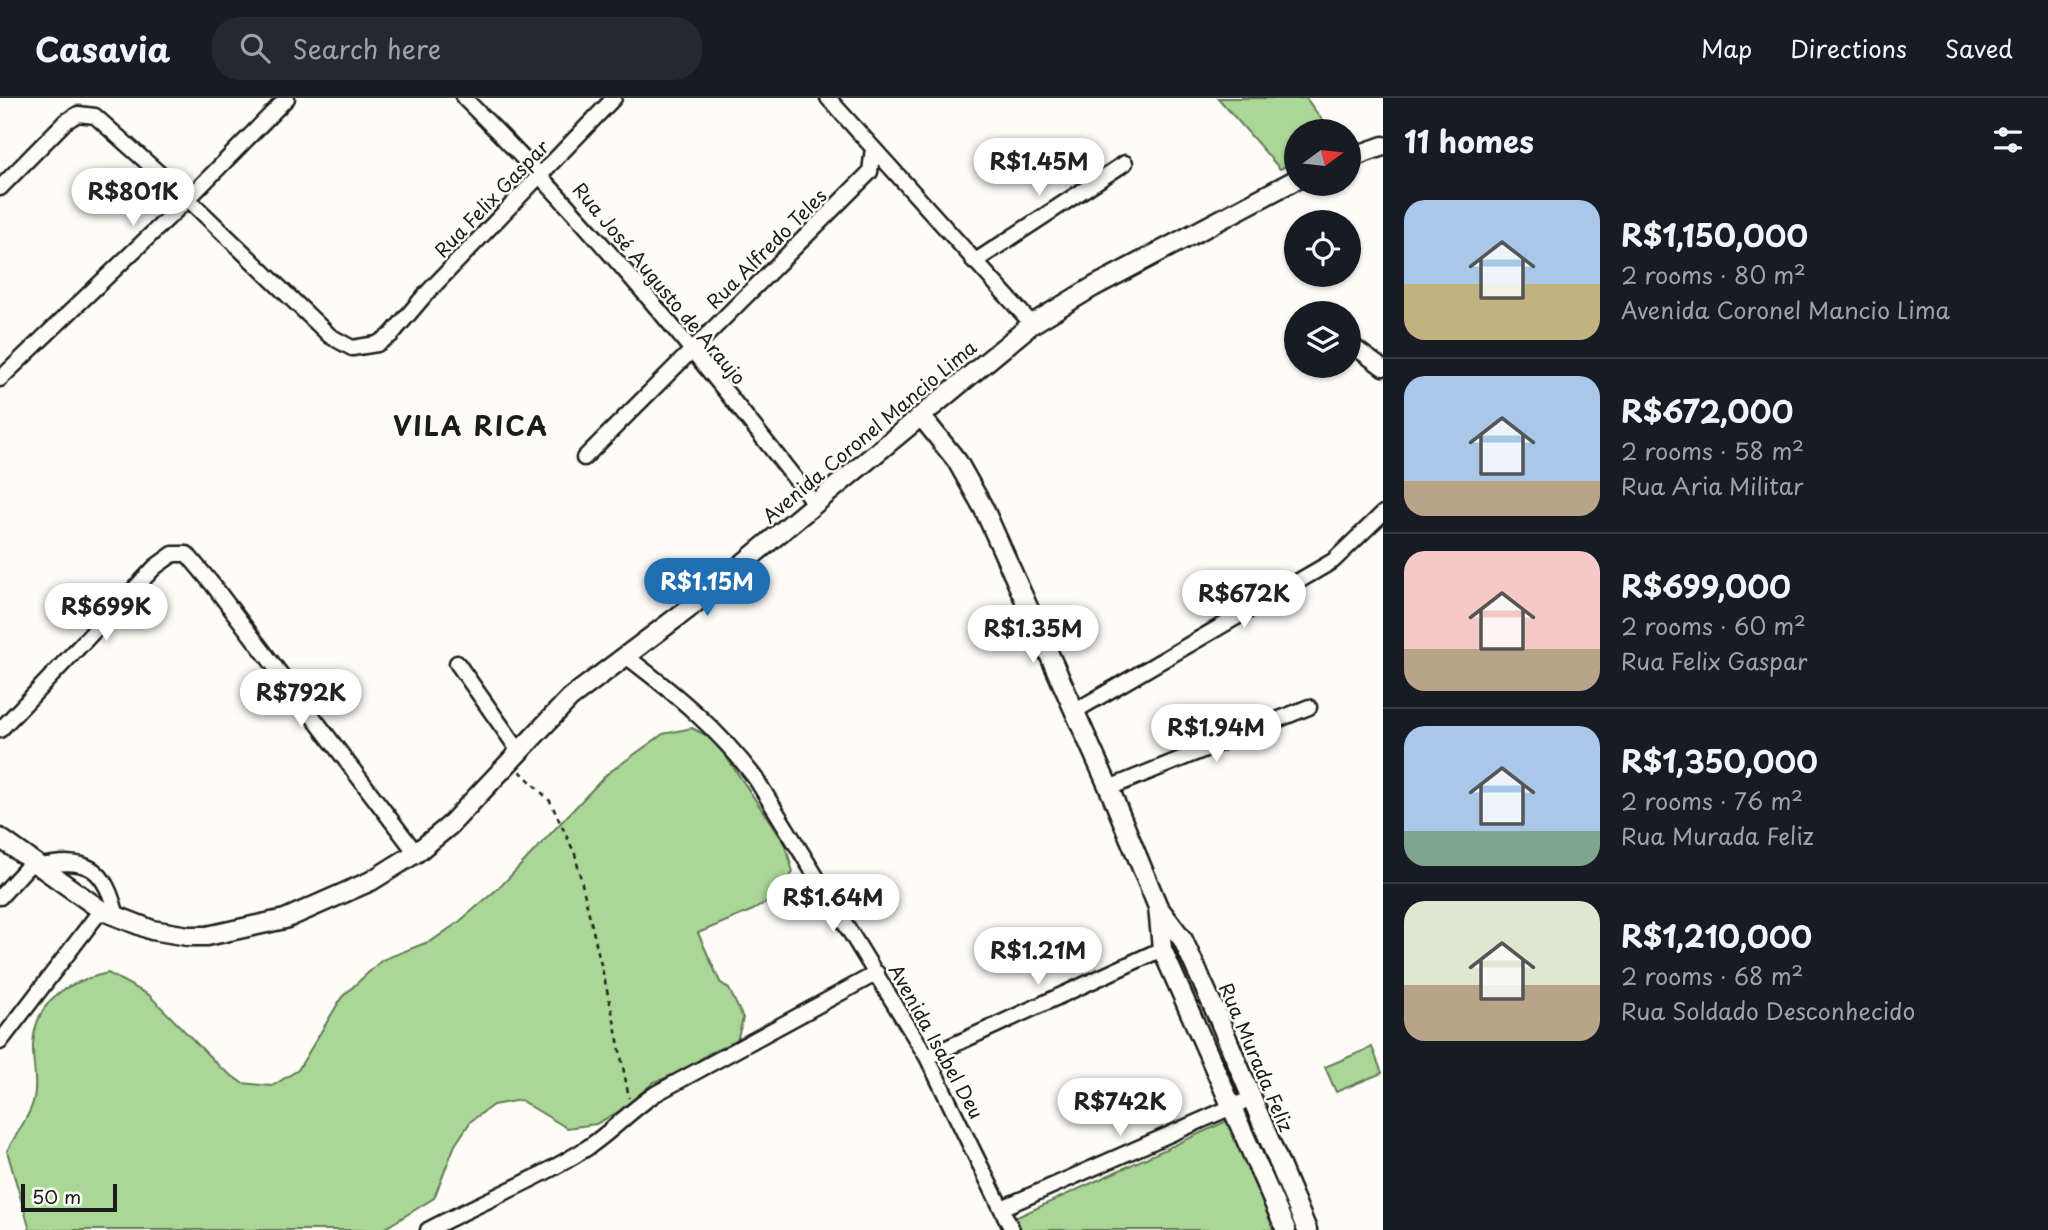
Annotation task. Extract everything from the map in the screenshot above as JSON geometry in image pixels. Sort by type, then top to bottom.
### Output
[{"type":"street","points":[[0,379],[188,200],[287,98]]},
{"type":"street","name":"Rua José Augusto de Araujo","points":[[464,98],[541,174],[693,348],[815,504]]},
{"type":"street","name":"Rua Felix Gaspar","points":[[188,200],[330,336],[343,345],[366,347],[385,339],[614,98]]},
{"type":"street","points":[[828,98],[1032,324]]},
{"type":"street","points":[[0,188],[56,131],[78,114],[95,116],[188,200]]},
{"type":"street","points":[[1362,154],[1383,146]]},
{"type":"street","name":"Rua Alfredo Teles","points":[[584,458],[870,172],[873,148]]},
{"type":"street","points":[[974,262],[1125,163]]},
{"type":"street","name":"Avenida Coronel Mancio Lima","points":[[0,838],[34,865],[109,914],[168,934],[208,936],[285,919],[371,881],[416,853],[449,826],[570,698],[627,657],[1032,324],[1093,287],[1284,186]]},
{"type":"street","points":[[1361,352],[1383,368]]},
{"type":"street","name":"Rua Murada Feliz","points":[[921,416],[946,445],[971,482],[1110,788],[1158,907],[1184,940],[1307,1230]]},
{"type":"street","points":[[1075,711],[1333,561],[1383,513]]},
{"type":"street","points":[[0,730],[164,559],[173,554],[187,554],[214,584],[416,853]]},
{"type":"street","name":"Avenida Isabel Deu","points":[[627,657],[689,704],[739,757],[786,825],[928,1056],[1012,1230]]},
{"type":"street","points":[[457,663],[515,757]]},
{"type":"street","points":[[1110,788],[1309,707]]},
{"type":"street","points":[[0,897],[34,865],[69,862],[89,866],[104,881],[109,914],[0,1042]]},
{"type":"street","name":"Rua Murada Feliz","points":[[1158,907],[1162,949],[1286,1230]]},
{"type":"street","points":[[928,1056],[1162,949]]},
{"type":"street","points":[[428,1230],[573,1156],[590,1146],[631,1110],[877,973]]},
{"type":"street","points":[[1196,1026],[1218,1017]]},
{"type":"street","points":[[1002,1208],[1252,1098]]},
{"type":"path","points":[[515,757],[550,801],[575,854],[614,1020],[631,1110]]},
{"type":"green space","points":[[1218,98],[1306,98],[1321,119],[1284,119],[1284,167],[1280,169]]},
{"type":"green space","points":[[692,728],[715,740],[785,844],[793,872],[779,895],[753,910],[698,933],[720,982],[729,989],[743,1018],[737,1041],[708,1054],[683,1071],[654,1082],[620,1111],[596,1124],[567,1128],[520,1100],[493,1105],[471,1121],[455,1145],[434,1198],[382,1230],[30,1230],[7,1151],[34,1098],[35,1028],[48,1004],[67,987],[108,973],[149,995],[220,1067],[242,1083],[272,1086],[298,1070],[342,997],[382,960],[433,940],[460,921],[502,885],[607,774],[663,734]]},
{"type":"green space","points":[[1372,1047],[1382,1073],[1336,1092],[1325,1067]]},
{"type":"green space","points":[[1229,1120],[1278,1230],[1021,1230],[1015,1218]]},
{"type":"district","name":"VILA RICA","points":[[471,425]]}]
